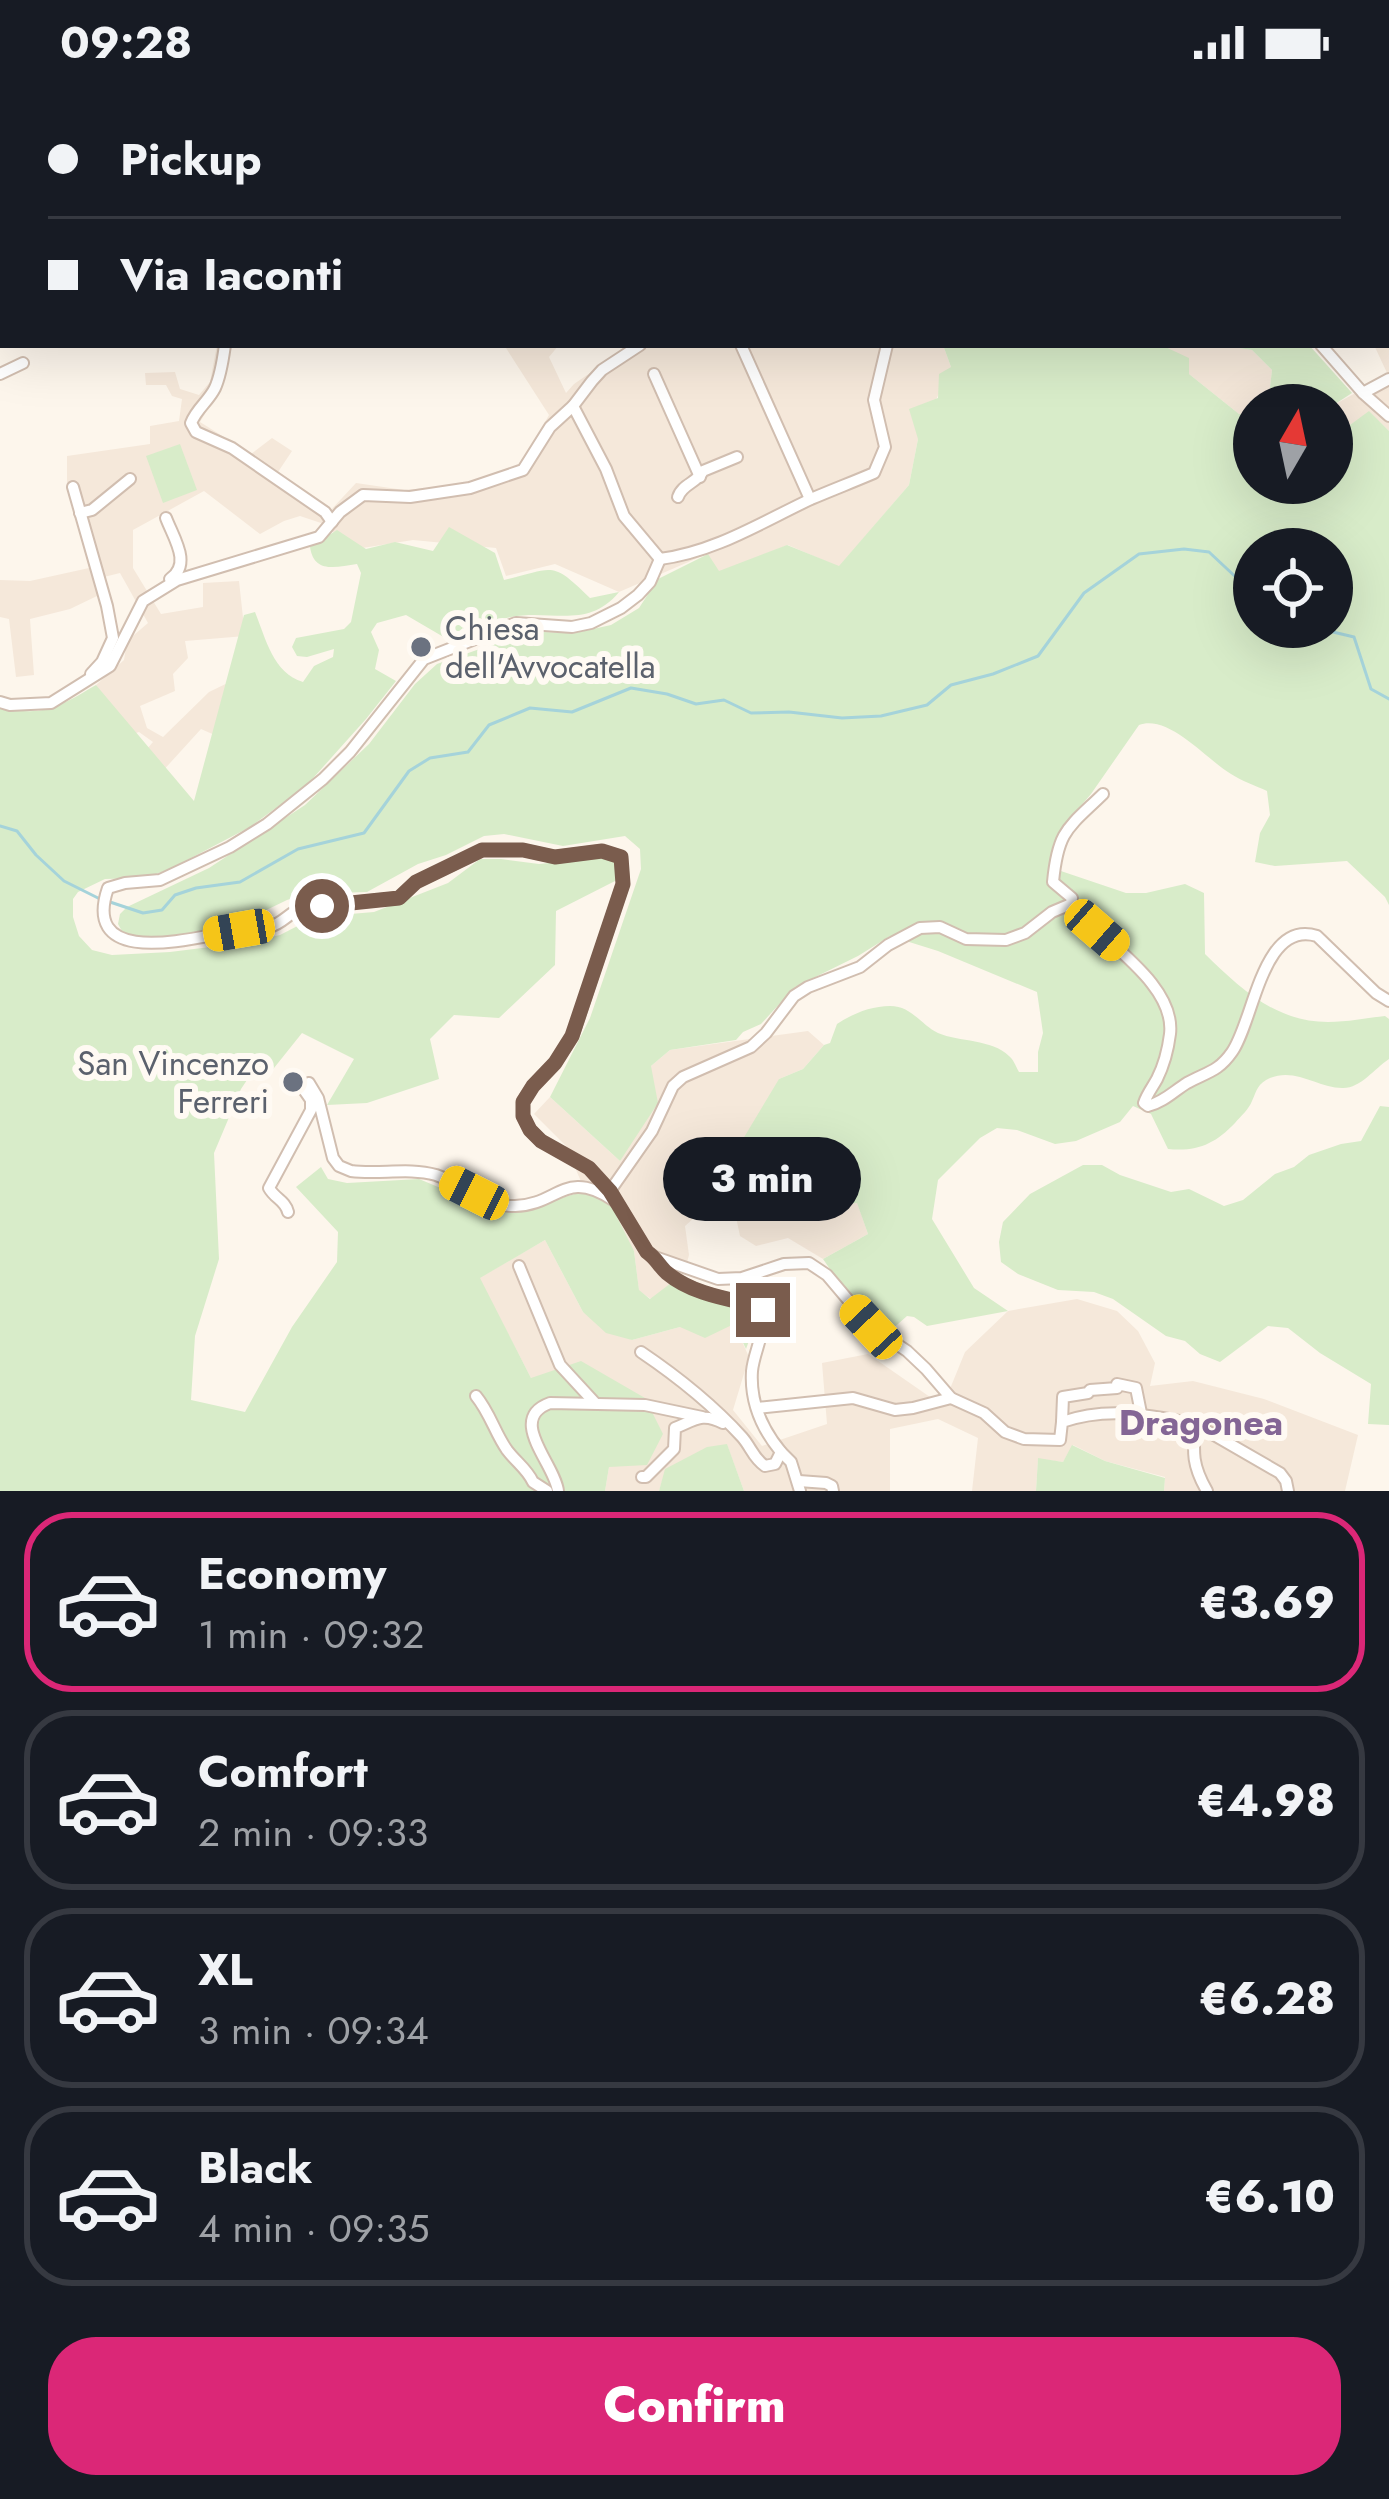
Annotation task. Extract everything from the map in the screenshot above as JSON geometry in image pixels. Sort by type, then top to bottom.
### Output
[{"type":"street","points":[[224,348],[218,384],[197,407],[191,423],[196,432],[232,448],[325,512],[332,522]]},
{"type":"street","points":[[0,702],[51,703],[76,689],[110,666],[143,601],[177,580],[319,537],[363,495],[410,496],[470,488],[523,470],[550,427],[602,370],[635,348]]},
{"type":"street","points":[[742,348],[810,500]]},
{"type":"street","points":[[660,559],[749,531],[874,473],[885,448],[874,400],[886,348]]},
{"type":"street","points":[[1324,348],[1389,416]]},
{"type":"street","points":[[0,374],[23,363]]},
{"type":"street","points":[[654,374],[700,477]]},
{"type":"street","points":[[1363,393],[1389,379]]},
{"type":"street","points":[[573,406],[624,516],[660,559]]},
{"type":"street","points":[[678,496],[703,472],[737,457]]},
{"type":"street","points":[[80,513],[92,510],[130,479]]},
{"type":"street","points":[[73,487],[112,638],[102,662],[76,689]]},
{"type":"street","points":[[157,592],[180,572],[182,562],[166,518]]},
{"type":"street","points":[[660,559],[638,596],[591,623],[572,627],[516,623],[424,659],[350,752],[267,824],[160,880],[108,888],[103,910],[116,934],[129,941],[164,944],[270,927],[301,908],[399,898],[416,882],[482,850],[523,850],[555,857],[602,851],[621,857],[623,884],[572,1036],[523,1102],[530,1130],[589,1168],[610,1191],[647,1252],[718,1279],[809,1263],[827,1275],[871,1327],[926,1369],[951,1398],[984,1413],[1005,1432],[1024,1439],[1060,1440],[1063,1397],[1117,1388],[1117,1384],[1136,1388],[1141,1413]]},
{"type":"street","points":[[1103,794],[1074,819],[1060,842],[1053,882],[1068,893],[1083,919],[1142,972],[1171,1019],[1166,1057],[1145,1096],[1148,1106],[1218,1069],[1239,1041],[1269,963],[1295,934],[1317,936],[1389,1000]]},
{"type":"street","points":[[610,1191],[652,1131],[673,1086],[751,1047],[794,996],[808,987],[860,967],[920,928],[940,927],[966,939],[1006,940],[1071,904]]},
{"type":"street","points":[[288,1212],[269,1188],[310,1110],[311,1100],[304,1090],[309,1083],[318,1098],[333,1158],[351,1171],[432,1174],[489,1201],[515,1206],[578,1186],[617,1203]]},
{"type":"street","points":[[655,1257],[664,1271],[697,1290],[763,1310],[765,1322],[752,1375],[757,1408],[769,1437],[791,1462],[800,1486],[826,1483],[833,1491]]},
{"type":"street","points":[[519,1266],[560,1366],[596,1403]]},
{"type":"street","points":[[640,1352],[688,1383],[749,1446],[756,1460],[765,1466],[775,1464],[781,1452]]},
{"type":"street","points":[[476,1396],[535,1487],[547,1491]]},
{"type":"street","points":[[757,1408],[853,1398],[895,1410],[951,1398]]},
{"type":"street","points":[[558,1491],[555,1476],[536,1445],[532,1419],[533,1412],[550,1403],[645,1405],[702,1417]]},
{"type":"street","points":[[1062,1422],[1093,1412],[1141,1413],[1196,1424],[1280,1473],[1288,1491]]},
{"type":"street","points":[[642,1477],[674,1449],[675,1428],[710,1416],[731,1426]]},
{"type":"street","points":[[1196,1424],[1196,1472],[1208,1491]]},
{"type":"shaded area","points":[[216,348],[229,348],[222,386],[200,422],[251,454],[272,438],[292,451],[276,475],[329,512],[356,483],[404,490],[471,484],[521,464],[549,415],[506,348],[556,348],[549,357],[566,393],[627,348],[944,348],[951,367],[918,439],[909,485],[839,567],[788,545],[719,572],[707,554],[619,592],[555,564],[506,576],[496,548],[413,540],[356,549],[321,523],[300,516],[260,534],[204,491],[133,530],[133,568],[161,614],[203,607],[203,583],[239,581],[245,636],[185,641],[188,658],[173,674],[175,691],[140,706],[147,728],[163,737],[209,692],[238,678],[226,740],[201,729],[140,796],[122,778],[153,742],[139,732],[117,739],[96,685],[124,660],[127,641],[148,623],[120,573],[104,577],[97,596],[30,619],[34,675],[16,677],[9,619],[0,617],[0,580],[30,581],[89,568],[67,486],[67,456],[150,444],[150,426],[179,421],[182,399],[172,396],[166,385],[146,385],[145,373],[175,372],[180,389],[199,395],[210,382]]},
{"type":"shaded area","points":[[1137,348],[1252,350],[1272,370],[1270,384],[1233,384],[1233,409],[1189,374]]},
{"type":"shaded area","points":[[1375,348],[1389,348],[1389,431],[1369,412],[1353,423],[1353,394],[1388,375]]},
{"type":"shaded area","points":[[808,1031],[824,1045],[803,1069],[779,1079],[783,1153],[770,1190],[803,1208],[857,1202],[868,1234],[823,1259],[788,1238],[756,1246],[740,1236],[732,1198],[704,1209],[685,1226],[689,1255],[684,1274],[651,1299],[639,1291],[634,1251],[585,1191],[566,1146],[534,1114],[550,1097],[620,1161],[651,1066],[670,1050]]},
{"type":"shaded area","points":[[545,1240],[583,1312],[632,1340],[680,1327],[734,1324],[749,1357],[733,1410],[762,1446],[827,1424],[822,1363],[868,1354],[943,1406],[965,1352],[1008,1311],[1077,1299],[1117,1311],[1138,1331],[1155,1363],[1150,1386],[1193,1381],[1264,1399],[1358,1435],[1345,1491],[1164,1491],[1165,1477],[1105,1461],[1073,1445],[1063,1462],[1038,1459],[1036,1491],[972,1491],[978,1438],[938,1419],[890,1429],[890,1491],[744,1491],[727,1445],[666,1469],[659,1491],[605,1491],[609,1467],[531,1378],[479,1278]]},
{"type":"green space","points":[[944,348],[1167,348],[1189,358],[1189,374],[1233,409],[1233,504],[1353,504],[1353,423],[1369,411],[1389,431],[1389,905],[1347,861],[1275,866],[1255,862],[1260,833],[1270,815],[1267,791],[1231,774],[1175,732],[1151,723],[1139,725],[1066,823],[1055,843],[1052,868],[1126,893],[1185,884],[1204,893],[1205,954],[1260,1001],[1309,1020],[1385,1016],[1389,1019],[1389,1059],[1361,1082],[1342,1088],[1297,1076],[1268,1079],[1228,1130],[1205,1145],[1188,1149],[1168,1149],[1151,1114],[1133,1106],[1120,1122],[1076,1141],[1055,1144],[997,1128],[980,1138],[938,1180],[932,1219],[974,1288],[1008,1311],[927,1326],[907,1316],[889,1332],[872,1321],[823,1259],[868,1234],[857,1203],[803,1208],[769,1191],[783,1154],[743,1139],[779,1079],[803,1069],[830,1043],[837,1024],[876,1007],[904,1009],[938,1033],[1002,1050],[1019,1072],[1038,1072],[1043,1033],[1037,992],[890,936],[795,987],[761,1024],[736,1040],[670,1050],[651,1066],[658,1103],[620,1161],[550,1097],[590,1018],[641,869],[640,849],[625,836],[563,846],[504,834],[484,836],[367,892],[306,894],[252,917],[190,935],[138,941],[123,933],[118,924],[127,907],[209,868],[305,805],[369,744],[415,684],[437,664],[508,639],[611,625],[639,608],[658,579],[708,554],[719,571],[787,545],[839,566],[909,485],[918,439],[909,409],[938,398],[939,374],[951,367]]},
{"type":"green space","points":[[1239,348],[1312,348],[1344,384],[1270,384],[1272,370],[1252,350]]},
{"type":"green space","points":[[180,444],[197,490],[163,503],[146,456]]},
{"type":"green space","points":[[449,527],[495,553],[504,580],[552,570],[590,598],[619,592],[595,611],[511,617],[447,639],[406,615],[377,623],[371,632],[379,650],[375,669],[396,681],[306,786],[250,827],[172,868],[145,878],[105,879],[78,892],[73,917],[79,936],[92,950],[112,955],[242,943],[280,935],[315,917],[374,912],[448,883],[480,859],[539,864],[608,857],[617,861],[617,880],[556,911],[555,965],[499,1018],[454,1015],[430,1039],[439,1079],[367,1103],[327,1105],[354,1059],[302,1033],[270,1073],[257,1065],[241,1089],[214,1153],[219,1259],[195,1336],[191,1400],[245,1412],[292,1327],[337,1262],[338,1232],[296,1187],[321,1167],[328,1179],[347,1183],[419,1179],[498,1212],[514,1212],[585,1191],[612,1207],[634,1251],[639,1290],[650,1299],[671,1283],[759,1314],[746,1349],[734,1324],[705,1338],[680,1327],[632,1340],[606,1333],[583,1312],[545,1240],[480,1278],[531,1378],[581,1361],[645,1398],[663,1434],[647,1465],[609,1467],[605,1491],[0,1491],[0,707],[51,708],[96,685],[194,801],[244,615],[255,612],[278,663],[303,682],[314,666],[333,657],[334,649],[297,656],[292,647],[296,638],[344,629],[351,622],[361,573],[357,564],[321,565],[310,547],[337,530],[366,549],[395,542],[433,551]]},
{"type":"green space","points":[[1380,1106],[1389,1107],[1389,1425],[1368,1424],[1371,1384],[1288,1328],[1268,1326],[1220,1362],[1185,1341],[1166,1336],[1113,1299],[1094,1292],[1058,1290],[1001,1262],[1003,1222],[1030,1194],[1083,1165],[1102,1165],[1171,1192],[1189,1189],[1224,1206],[1243,1200],[1309,1155],[1361,1141]]},
{"type":"green space","points":[[727,1444],[744,1491],[659,1491],[665,1469],[707,1447]]},
{"type":"green space","points":[[1072,1445],[1105,1461],[1165,1478],[1164,1491],[1036,1491],[1038,1458],[1063,1462]]},
{"type":"waterway","points":[[0,826],[17,831],[64,881],[143,913],[162,910],[175,895],[240,882],[298,849],[364,833],[409,771],[430,758],[468,752],[489,725],[530,708],[572,712],[631,688],[696,704],[724,700],[751,713],[881,716],[927,705],[951,685],[1038,656],[1084,593],[1139,554],[1184,549],[1209,552],[1233,574]]},
{"type":"waterway","points":[[1353,637],[1371,689],[1389,699]]},
{"type":"place","name":"Chiesa dell'Avvocatella","points":[[421,647]]},
{"type":"place","name":"San Vincenzo Ferreri","points":[[293,1082]]},
{"type":"district","name":"Dragonea","points":[[1201,1422]]},
{"type":"route","points":[[322,906],[399,898],[416,882],[482,850],[523,850],[555,857],[602,851],[621,857],[623,884],[572,1036],[523,1102],[523,1116],[541,1141],[589,1168],[610,1191],[664,1271],[697,1290],[763,1310]]}]
